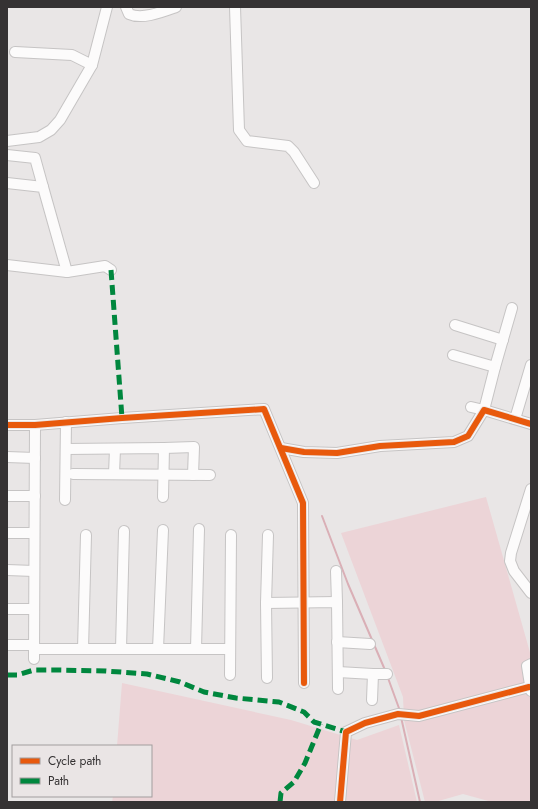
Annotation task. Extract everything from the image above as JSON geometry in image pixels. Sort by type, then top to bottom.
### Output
[{"type":"street","points":[[7,141],[39,137],[51,130],[60,120],[92,65],[107,7]]},
{"type":"street","points":[[126,7],[129,14],[138,17],[176,7]]},
{"type":"street","points":[[235,7],[239,130],[247,141],[288,146],[294,152],[314,183]]},
{"type":"street","points":[[15,52],[72,55],[92,65]]},
{"type":"street","points":[[7,154],[35,158],[67,272]]},
{"type":"street","points":[[7,183],[43,186]]},
{"type":"street","points":[[7,265],[67,272],[99,266],[105,266],[111,270]]},
{"type":"street","points":[[281,448],[304,452],[337,453],[380,446],[454,442],[468,436],[484,410],[512,308]]},
{"type":"street","points":[[455,325],[503,340]]},
{"type":"street","points":[[453,355],[495,367]]},
{"type":"street","points":[[515,419],[531,365]]},
{"type":"street","points":[[471,407],[531,424]]},
{"type":"street","points":[[7,425],[35,425],[264,409],[303,503],[304,683]]},
{"type":"street","points":[[65,500],[66,422]]},
{"type":"street","points":[[34,651],[35,425]]},
{"type":"street","points":[[66,449],[194,447],[193,475]]},
{"type":"street","points":[[114,474],[115,448]]},
{"type":"street","points":[[163,497],[164,448]]},
{"type":"street","points":[[7,457],[35,458]]},
{"type":"street","points":[[73,474],[210,476]]},
{"type":"street","points":[[531,489],[511,553],[510,562],[531,593]]},
{"type":"street","points":[[7,496],[35,496]]},
{"type":"street","points":[[196,649],[199,529]]},
{"type":"street","points":[[158,649],[162,530]]},
{"type":"street","points":[[120,649],[124,532]]},
{"type":"street","points":[[7,533],[34,533]]},
{"type":"street","points":[[230,675],[231,535]]},
{"type":"street","points":[[267,678],[266,603],[268,535]]},
{"type":"street","points":[[83,649],[86,536]]},
{"type":"street","points":[[7,570],[34,571]]},
{"type":"street","points":[[336,572],[338,688]]},
{"type":"street","points":[[266,603],[337,602]]},
{"type":"street","points":[[7,609],[34,608]]},
{"type":"street","points":[[337,642],[370,644]]},
{"type":"street","points":[[7,646],[34,651],[83,649],[230,649]]},
{"type":"street","points":[[340,802],[346,732],[365,723],[398,714],[419,716],[530,689],[527,666],[531,664]]},
{"type":"street","points":[[338,672],[387,674]]},
{"type":"street","points":[[372,700],[373,674]]},
{"type":"shaded area","points":[[486,497],[531,656],[531,802],[492,802],[463,794],[435,802],[425,802],[404,720],[403,697],[341,533]]},
{"type":"shaded area","points":[[122,683],[291,720],[357,740],[399,725],[417,802],[112,802],[113,797],[152,797],[152,745],[117,745]]},
{"type":"waterway","points":[[322,516],[348,584],[385,670]]},
{"type":"waterway","points":[[388,678],[400,711]]},
{"type":"waterway","points":[[401,717],[420,802]]},
{"type":"marked path","points":[[111,270],[122,418]]},
{"type":"marked path","points":[[7,675],[17,675],[34,670],[106,671],[147,674],[180,682],[204,692],[236,698],[279,702],[304,712],[314,722],[346,732]]},
{"type":"marked path","points":[[280,802],[281,793],[294,782],[305,763],[321,724]]},
{"type":"cycle path","points":[[7,425],[35,425],[264,409],[303,503],[304,683]]},
{"type":"cycle path","points":[[281,448],[304,452],[337,453],[380,446],[454,442],[468,436],[484,410],[531,424]]},
{"type":"cycle path","points":[[340,802],[346,732],[365,723],[398,714],[419,716],[529,687]]}]
